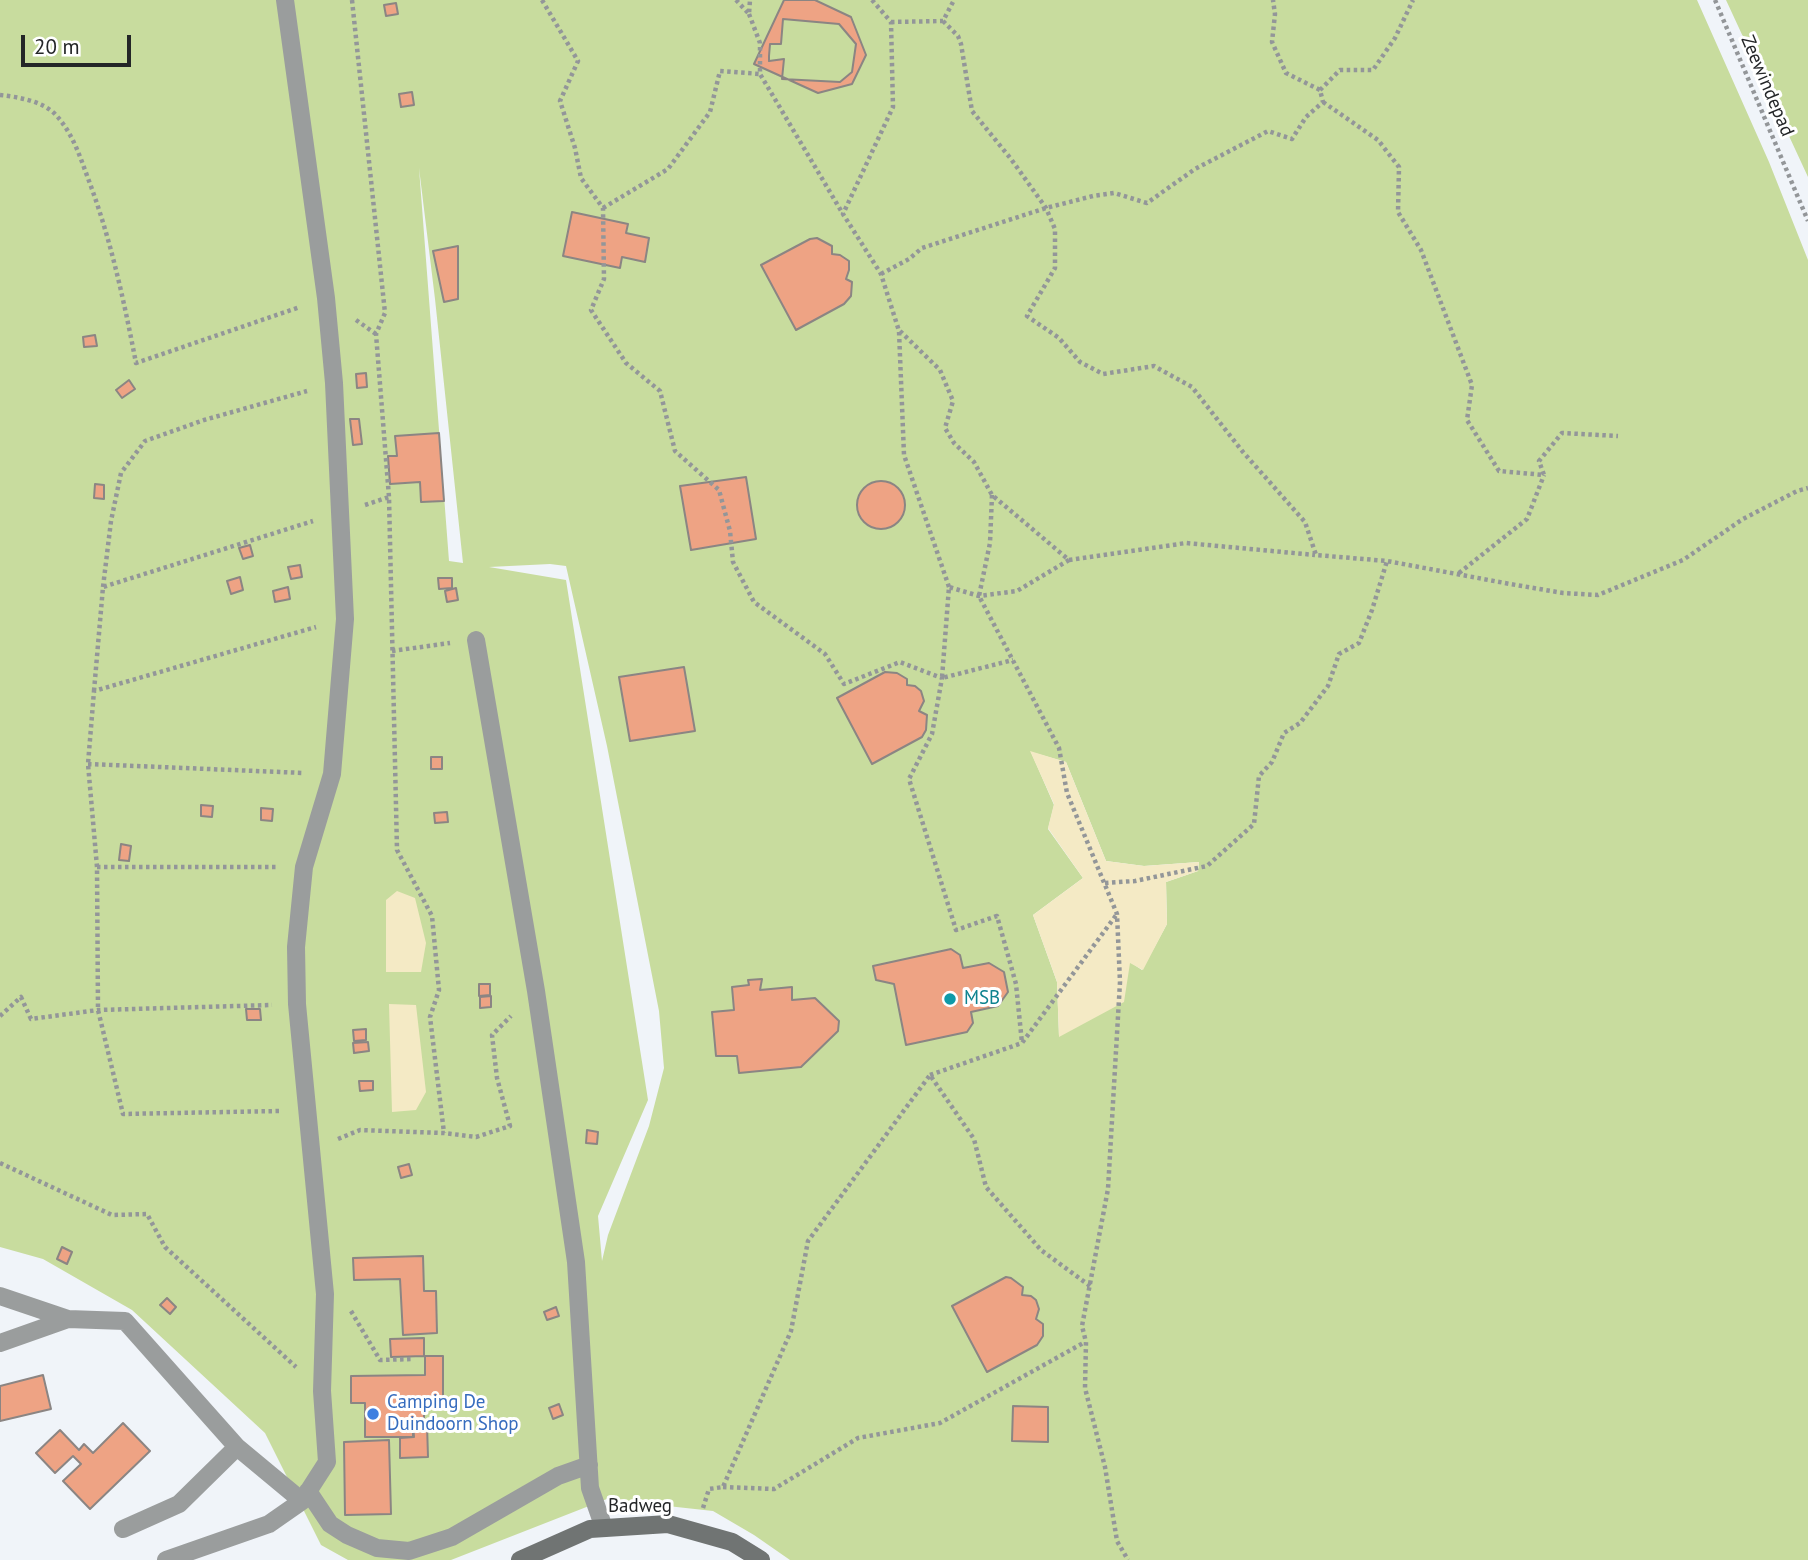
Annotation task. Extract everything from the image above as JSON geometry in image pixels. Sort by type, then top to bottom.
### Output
[{"type":"street","name":"Badweg","points":[[520,1560],[590,1529],[668,1524],[732,1542],[761,1560]]},
{"type":"lane","points":[[166,1560],[269,1524],[305,1496],[327,1462],[322,1391],[325,1294],[297,1004],[296,947],[304,867],[332,774],[345,619],[334,383],[326,298],[285,0]]},
{"type":"lane","points":[[476,640],[536,991],[576,1262],[590,1488],[604,1528]]},
{"type":"lane","points":[[0,1296],[68,1319],[125,1321],[237,1447],[305,1496],[330,1524],[377,1548],[409,1551],[452,1537],[558,1476],[589,1465]]},
{"type":"lane","points":[[0,1343],[68,1319]]},
{"type":"lane","points":[[123,1530],[179,1504],[237,1447]]},
{"type":"path","points":[[352,0],[385,313],[376,334],[389,496],[397,850],[432,916],[439,990],[430,1017],[444,1133]]},
{"type":"path","points":[[542,0],[578,61],[560,101],[575,148],[581,178],[603,208],[604,279],[591,310],[626,363],[660,391],[675,452],[719,490],[730,531],[733,562],[754,602],[825,654],[844,684],[900,662],[942,678],[1013,660]]},
{"type":"path","points":[[736,0],[750,14]]},
{"type":"path","points":[[750,0],[750,14],[760,43],[760,74],[881,274],[900,331],[904,455],[949,587],[942,678],[932,734],[909,779],[956,930],[997,916],[1016,984],[1023,1043]]},
{"type":"path","points":[[843,214],[893,107],[891,22],[872,0]]},
{"type":"path","points":[[943,21],[954,0]]},
{"type":"path","points":[[1273,0],[1275,13],[1272,42],[1286,73],[1320,90],[1323,102],[1378,140],[1399,167],[1398,212],[1421,250],[1472,385],[1467,420],[1499,471],[1544,475]]},
{"type":"path","points":[[1320,90],[1340,69],[1373,70],[1395,38],[1413,0]]},
{"type":"path","name":"Zeewindepad","points":[[1715,0],[1808,221]]},
{"type":"path","points":[[891,22],[943,21],[958,36],[972,111],[1011,159],[1045,208],[1055,229],[1055,268],[1027,316],[1059,338],[1080,362],[1103,374],[1154,366],[1192,387],[1243,452],[1305,522],[1316,555]]},
{"type":"path","points":[[603,208],[667,169],[710,112],[720,71],[760,74]]},
{"type":"path","points":[[0,95],[23,98],[53,112],[74,139],[96,199],[121,287],[136,363],[326,298]]},
{"type":"path","points":[[881,274],[909,259],[922,248],[1045,208],[1114,193],[1147,203],[1195,169],[1268,131],[1292,139],[1306,117],[1323,102]]},
{"type":"path","points":[[900,331],[940,370],[953,401],[945,428],[954,443],[974,462],[992,495],[1069,560]]},
{"type":"path","points":[[308,1111],[123,1114],[98,1010],[97,867],[88,764],[103,587],[111,522],[121,474],[145,441],[204,420],[334,383]]},
{"type":"path","points":[[1459,573],[1527,519],[1544,475],[1539,461],[1562,432],[1618,436]]},
{"type":"path","points":[[949,587],[979,596],[1017,591],[1069,560],[1186,543],[1387,561],[1563,593],[1598,595],[1683,560],[1743,519],[1808,488]]},
{"type":"path","points":[[992,495],[990,544],[979,596],[1059,748],[1067,793],[1117,914],[1120,982],[1108,1189],[1082,1326],[1086,1342],[1085,1388],[1104,1467],[1117,1541],[1128,1560]]},
{"type":"path","points":[[103,587],[340,513]]},
{"type":"path","points":[[1105,883],[1135,881],[1207,866],[1254,824],[1259,776],[1272,762],[1284,733],[1300,723],[1328,686],[1339,654],[1359,643],[1373,610],[1387,561]]},
{"type":"path","points":[[94,691],[345,619]]},
{"type":"path","points":[[392,651],[476,640]]},
{"type":"path","points":[[88,764],[332,774]]},
{"type":"path","points":[[97,867],[304,867]]},
{"type":"path","points":[[723,1487],[791,1331],[808,1241],[930,1075],[1023,1043],[1117,914]]},
{"type":"path","points":[[312,1150],[360,1130],[476,1137],[510,1126],[497,1078],[492,1035],[536,991]]},
{"type":"path","points":[[0,1017],[21,997],[31,1019],[98,1010],[297,1004]]},
{"type":"path","points":[[930,1075],[974,1139],[986,1187],[1041,1250],[1090,1286]]},
{"type":"path","points":[[0,1163],[112,1215],[147,1214],[165,1247],[322,1391]]},
{"type":"path","points":[[325,1294],[344,1301],[380,1360],[414,1359]]},
{"type":"path","points":[[695,1532],[709,1489],[774,1489],[858,1438],[940,1423],[1086,1342]]},
{"type":"green space","points":[[0,0],[1697,0],[1769,162],[1808,260],[1808,1560],[790,1560],[713,1511],[613,1500],[612,1497],[451,1560],[348,1560],[321,1545],[265,1433],[132,1310],[43,1259],[0,1247]],"holes":[[[419,168],[435,299],[463,563],[449,561]],[[550,564],[566,566],[607,746],[659,1011],[664,1068],[649,1126],[608,1235],[602,1261],[598,1216],[648,1100],[566,580],[489,567]],[[1031,752],[1066,762],[1106,861],[1144,866],[1199,862],[1198,871],[1166,882],[1167,924],[1142,970],[1130,962],[1059,1036],[1057,982],[1033,915],[1083,878],[1048,829],[1054,805]]]},
{"type":"green space","points":[[1726,0],[1808,0],[1808,177]]},
{"type":"sand","points":[[1030,751],[1066,762],[1106,861],[1144,866],[1199,862],[1198,871],[1166,882],[1167,924],[1143,970],[1130,963],[1124,1002],[1059,1037],[1057,982],[1033,915],[1083,878],[1048,828],[1054,804]]},
{"type":"sand","points":[[397,891],[415,898],[426,943],[421,972],[386,972],[386,900]]},
{"type":"sand","points":[[389,1004],[416,1005],[426,1092],[416,1110],[392,1112]]},
{"type":"building","points":[[784,0],[815,0],[851,17],[866,55],[852,84],[818,93],[754,64]]},
{"type":"building","points":[[396,3],[398,14],[386,16],[384,5]]},
{"type":"building","points":[[783,19],[839,24],[856,44],[852,72],[840,82],[782,79],[784,59],[769,61],[769,56],[770,44],[781,44]]},
{"type":"building","points":[[412,92],[414,105],[401,107],[399,94]]},
{"type":"building","points":[[572,212],[628,224],[626,233],[649,238],[645,262],[622,257],[620,268],[563,256]]},
{"type":"building","points":[[817,238],[832,246],[832,254],[840,255],[849,261],[846,279],[852,282],[851,296],[844,304],[796,330],[761,265],[810,239]]},
{"type":"building","points":[[458,246],[458,299],[444,302],[433,251]]},
{"type":"building","points":[[95,335],[97,346],[84,347],[83,337]]},
{"type":"building","points":[[366,373],[367,387],[357,388],[356,374]]},
{"type":"building","points":[[129,380],[135,389],[122,398],[116,390]]},
{"type":"building","points":[[350,419],[359,419],[362,444],[353,445]]},
{"type":"building","points":[[439,433],[444,501],[421,502],[420,482],[390,484],[388,456],[397,456],[395,436]]},
{"type":"building","points":[[746,477],[756,539],[691,550],[680,486]]},
{"type":"building","points":[[881,481],[890,482],[898,488],[904,496],[904,514],[898,522],[890,528],[881,529],[872,528],[864,522],[858,514],[857,505],[858,496],[864,488],[872,482]]},
{"type":"building","points":[[95,484],[104,485],[104,499],[94,498]]},
{"type":"building","points":[[250,545],[253,556],[243,559],[239,548]]},
{"type":"building","points":[[300,565],[302,577],[291,579],[288,567]]},
{"type":"building","points":[[240,577],[243,590],[231,594],[227,581]]},
{"type":"building","points":[[438,578],[452,578],[452,588],[439,589]]},
{"type":"building","points":[[288,587],[290,599],[275,602],[273,591]]},
{"type":"building","points":[[456,588],[458,600],[447,602],[445,591]]},
{"type":"building","points":[[684,667],[695,731],[630,741],[619,677]]},
{"type":"building","points":[[885,672],[897,673],[907,679],[907,685],[915,686],[921,691],[924,701],[919,711],[927,715],[926,730],[922,737],[872,764],[837,698]]},
{"type":"building","points":[[431,757],[442,757],[442,769],[431,769]]},
{"type":"building","points":[[201,805],[213,806],[212,817],[201,816]]},
{"type":"building","points":[[261,808],[273,809],[272,821],[261,820]]},
{"type":"building","points":[[447,812],[448,822],[435,823],[434,813]]},
{"type":"building","points":[[121,844],[131,846],[129,861],[119,860]]},
{"type":"building","name":"MSB","points":[[951,949],[960,955],[963,968],[989,963],[1004,972],[1008,992],[998,1006],[971,1012],[973,1023],[967,1032],[906,1045],[894,984],[876,980],[873,966]]},
{"type":"building","points":[[762,979],[760,990],[792,987],[792,1000],[815,998],[839,1021],[838,1031],[801,1067],[739,1073],[737,1056],[716,1056],[712,1012],[734,1010],[732,987],[749,985],[748,980]]},
{"type":"building","points":[[479,984],[490,984],[490,995],[479,996]]},
{"type":"building","points":[[491,996],[491,1007],[480,1008],[480,997]]},
{"type":"building","points":[[246,1009],[260,1009],[261,1020],[247,1020]]},
{"type":"building","points":[[366,1029],[366,1040],[354,1041],[353,1030]]},
{"type":"building","points":[[368,1042],[369,1051],[354,1053],[353,1043]]},
{"type":"building","points":[[359,1081],[373,1081],[373,1090],[360,1091]]},
{"type":"building","points":[[587,1130],[598,1132],[597,1144],[586,1143]]},
{"type":"building","points":[[409,1164],[412,1175],[401,1178],[398,1167]]},
{"type":"building","points":[[62,1247],[72,1252],[67,1264],[57,1259]]},
{"type":"building","points":[[423,1256],[424,1291],[436,1291],[437,1333],[403,1335],[400,1279],[354,1280],[353,1258]]},
{"type":"building","points":[[1006,1277],[1023,1287],[1022,1295],[1036,1300],[1039,1309],[1036,1319],[1043,1324],[1043,1336],[1037,1345],[987,1372],[952,1306]]},
{"type":"building","points":[[167,1298],[176,1307],[170,1314],[160,1305]]},
{"type":"building","points":[[556,1307],[559,1316],[547,1320],[544,1312]]},
{"type":"building","points":[[424,1338],[424,1356],[391,1357],[390,1339]]},
{"type":"building","points":[[425,1356],[443,1356],[443,1406],[424,1407],[424,1421],[413,1421],[413,1437],[365,1437],[365,1403],[351,1403],[351,1376],[425,1375]]},
{"type":"building","points":[[43,1375],[51,1409],[0,1421],[0,1386]]},
{"type":"building","points":[[559,1404],[563,1415],[553,1419],[549,1408]]},
{"type":"building","points":[[1013,1406],[1048,1407],[1048,1442],[1012,1441]]},
{"type":"building","points":[[123,1423],[150,1451],[90,1509],[63,1481],[81,1464],[73,1456],[55,1473],[36,1453],[60,1430],[79,1450],[84,1444],[93,1453]]},
{"type":"building","points":[[413,1424],[427,1424],[428,1457],[400,1458],[400,1438],[414,1437]]},
{"type":"building","points":[[389,1440],[391,1514],[345,1515],[344,1442]]},
{"type":"place","name":"MSB","points":[[950,999]]},
{"type":"place","name":"Camping De Duindoorn Shop","points":[[373,1414]]}]
